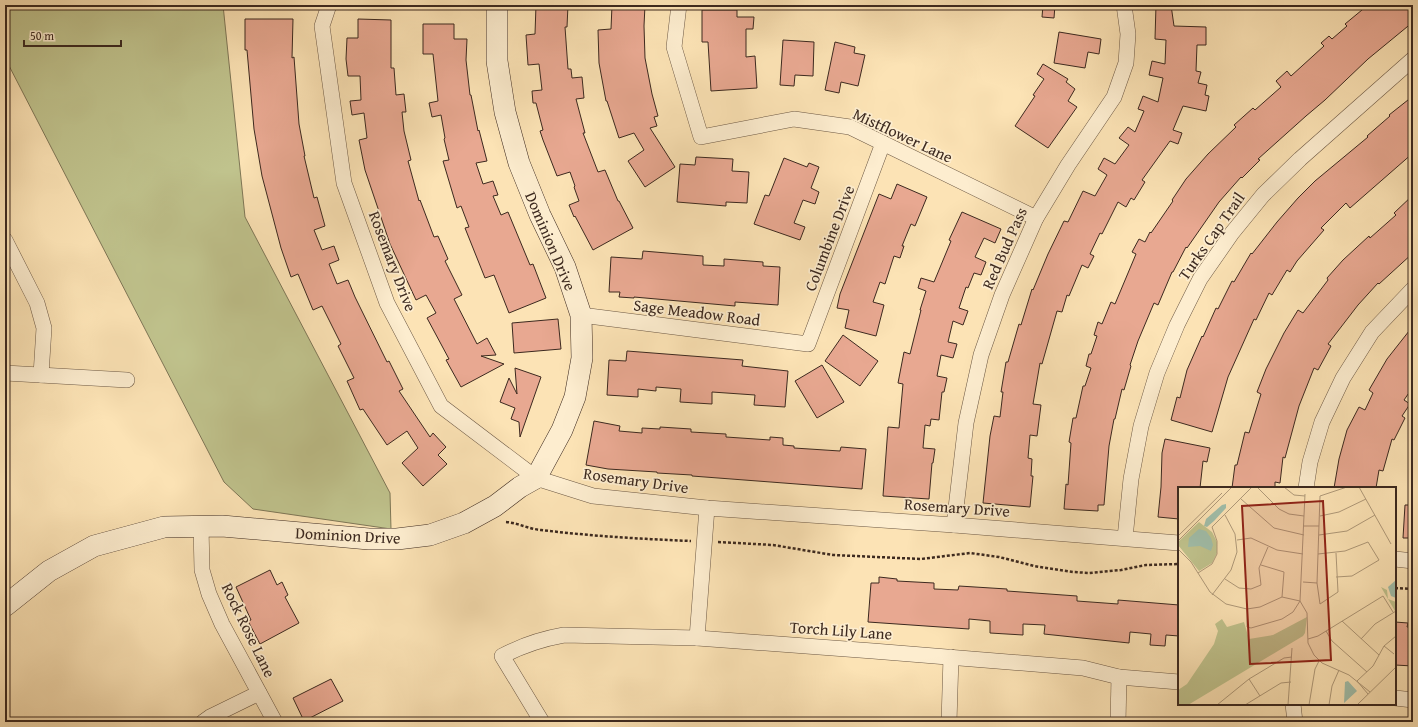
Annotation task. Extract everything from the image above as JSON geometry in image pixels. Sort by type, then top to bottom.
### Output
[{"type":"street","name":"Rosemary Drive","points":[[329,5],[322,26],[344,183],[387,303],[441,406],[536,478],[594,496],[706,508],[954,525],[1178,543]]},
{"type":"street","name":"Dominion Drive","points":[[5,606],[49,571],[94,546],[164,527],[222,526],[370,539],[430,535],[464,523],[495,506],[520,487],[536,478],[562,430],[576,397],[582,358],[581,315],[565,267],[540,215],[517,156],[505,112],[497,61],[497,5]]},
{"type":"street","name":"Mistflower Lane","points":[[679,5],[674,48],[701,137],[794,119],[850,127],[1036,218]]},
{"type":"street","name":"Red Bud Pass","points":[[954,525],[966,423],[981,355],[1002,295],[1036,218],[1068,165],[1114,97],[1126,63],[1128,34],[1124,5]]},
{"type":"street","name":"Turks Cap Trail","points":[[1125,538],[1131,479],[1141,426],[1157,373],[1176,325],[1200,279],[1232,233],[1262,195],[1413,58]]},
{"type":"street","name":"Columbine Drive","points":[[808,344],[883,143]]},
{"type":"street","points":[[5,240],[37,303],[41,315],[44,328],[41,375]]},
{"type":"street","points":[[1306,487],[1310,462],[1322,422],[1343,378],[1372,332],[1413,289]]},
{"type":"street","name":"Sage Meadow Road","points":[[581,315],[808,344]]},
{"type":"street","points":[[5,373],[127,380]]},
{"type":"street","points":[[697,638],[706,508]]},
{"type":"street","name":"Rock Rose Lane","points":[[201,527],[202,570],[209,594],[222,624],[275,722]]},
{"type":"street","points":[[1396,559],[1413,560]]},
{"type":"street","name":"Torch Lily Lane","points":[[542,722],[502,656],[525,645],[564,635],[697,638],[951,657],[1083,668],[1120,677],[1178,682]]},
{"type":"street","points":[[949,722],[951,657]]},
{"type":"street","points":[[1118,722],[1120,677]]},
{"type":"street","points":[[204,722],[210,717],[259,693]]},
{"type":"street","points":[[1396,698],[1413,700]]},
{"type":"street","points":[[1293,705],[1295,722]]},
{"type":"path","points":[[506,522],[516,523],[539,530],[583,535],[773,544],[833,555],[921,558],[970,553],[999,557],[1034,566],[1073,572],[1104,572],[1146,565],[1178,564]]},
{"type":"path","points":[[1396,588],[1413,589]]},
{"type":"green space","points":[[5,5],[223,5],[245,217],[390,493],[391,529],[253,509],[224,482],[5,58]]},
{"type":"building","points":[[536,5],[568,5],[567,27],[565,27],[568,69],[571,69],[572,78],[582,77],[584,98],[576,99],[585,133],[583,133],[598,172],[605,170],[618,201],[633,228],[593,250],[575,216],[574,217],[569,205],[579,201],[570,172],[557,176],[540,131],[543,130],[536,103],[533,103],[532,91],[542,90],[539,64],[528,65],[526,35],[535,34]]},
{"type":"building","points":[[612,5],[645,5],[645,58],[658,116],[654,117],[657,126],[650,128],[675,167],[645,187],[628,161],[644,150],[634,133],[619,138],[606,101],[599,63],[598,30],[611,29]]},
{"type":"building","points":[[1043,5],[1055,5],[1054,18],[1042,17]]},
{"type":"building","points":[[1156,5],[1171,5],[1174,26],[1206,27],[1206,45],[1197,45],[1196,71],[1201,72],[1198,83],[1207,85],[1205,95],[1209,96],[1206,111],[1183,106],[1173,130],[1182,133],[1178,144],[1170,141],[1142,180],[1145,182],[1134,200],[1131,198],[1126,207],[1118,202],[1090,254],[1094,256],[1088,268],[1082,265],[1069,296],[1067,295],[1062,312],[1057,311],[1042,364],[1040,363],[1033,404],[1041,405],[1037,436],[1030,435],[1028,458],[1032,459],[1031,476],[1033,476],[1030,507],[983,503],[990,436],[994,416],[1000,417],[1003,392],[1001,392],[1006,362],[1008,362],[1019,324],[1021,325],[1032,289],[1033,290],[1064,221],[1068,222],[1083,191],[1095,196],[1107,175],[1098,169],[1104,158],[1115,164],[1129,145],[1119,138],[1128,127],[1135,132],[1144,111],[1138,109],[1143,96],[1158,102],[1163,78],[1149,75],[1152,61],[1165,64],[1166,40],[1155,39]]},
{"type":"building","points":[[1368,5],[1413,5],[1413,22],[1368,59],[1325,100],[1258,159],[1260,160],[1242,178],[1241,177],[1219,202],[1187,248],[1186,247],[1172,272],[1158,305],[1154,303],[1138,341],[1124,390],[1122,389],[1109,446],[1104,505],[1098,505],[1098,511],[1064,509],[1066,484],[1068,485],[1071,443],[1069,442],[1073,418],[1076,418],[1083,386],[1085,386],[1091,368],[1086,366],[1089,354],[1091,354],[1097,336],[1094,335],[1098,322],[1102,324],[1111,302],[1115,304],[1136,254],[1132,252],[1139,239],[1145,242],[1150,232],[1151,233],[1173,201],[1172,200],[1186,179],[1208,154],[1236,127],[1234,125],[1253,108],[1255,110],[1281,87],[1276,81],[1287,71],[1291,76],[1324,46],[1321,43],[1329,36],[1332,39],[1347,26],[1345,24]]},
{"type":"building","points":[[702,10],[737,10],[737,17],[754,17],[753,29],[746,29],[746,57],[755,56],[757,88],[711,91],[708,42],[702,42]]},
{"type":"building","points":[[245,19],[293,19],[292,58],[294,57],[299,124],[304,156],[314,198],[317,197],[325,226],[314,230],[322,250],[334,246],[339,260],[329,264],[337,284],[348,280],[387,362],[389,361],[403,389],[399,391],[430,437],[433,433],[446,447],[438,455],[447,464],[423,486],[402,463],[418,448],[407,431],[387,445],[363,409],[360,410],[347,381],[354,378],[338,346],[341,344],[322,306],[313,310],[298,274],[291,277],[281,248],[262,176],[254,129],[247,50],[245,50]]},
{"type":"building","points":[[358,19],[391,20],[391,68],[394,68],[396,95],[404,94],[406,112],[402,112],[404,131],[411,160],[408,161],[419,201],[420,200],[434,237],[438,236],[448,259],[445,261],[462,295],[454,299],[477,344],[487,338],[496,355],[481,356],[504,364],[461,387],[446,360],[449,359],[427,318],[436,313],[426,295],[416,300],[390,244],[365,170],[359,140],[367,138],[364,113],[352,115],[350,101],[361,100],[360,76],[348,76],[346,59],[347,38],[358,38]]},
{"type":"building","points":[[423,24],[454,24],[454,39],[467,39],[466,60],[470,95],[478,131],[479,130],[487,161],[476,163],[483,184],[493,181],[498,195],[493,196],[501,215],[508,212],[530,265],[533,264],[546,298],[509,313],[494,275],[485,278],[465,228],[469,227],[461,206],[457,208],[443,161],[449,160],[444,139],[441,115],[432,117],[429,103],[438,101],[433,54],[423,54]]},
{"type":"building","points":[[1059,32],[1101,39],[1099,54],[1088,52],[1085,68],[1054,63]]},
{"type":"building","points":[[783,40],[814,42],[813,76],[795,75],[794,86],[780,85]]},
{"type":"building","points":[[835,42],[855,47],[854,53],[865,55],[858,86],[841,82],[839,93],[825,90]]},
{"type":"building","points":[[1043,64],[1068,79],[1066,82],[1075,89],[1068,101],[1077,107],[1048,148],[1015,126],[1035,96],[1033,95],[1044,79],[1037,74]]},
{"type":"building","points":[[1413,96],[1413,153],[1350,208],[1346,203],[1321,228],[1324,230],[1297,261],[1290,272],[1287,270],[1272,295],[1269,293],[1256,320],[1254,319],[1228,377],[1212,432],[1171,420],[1177,397],[1180,398],[1187,370],[1202,336],[1203,337],[1216,308],[1218,309],[1232,281],[1234,282],[1251,253],[1252,254],[1277,222],[1315,181],[1368,137],[1367,136],[1390,116],[1389,115]]},
{"type":"building","points":[[696,157],[733,159],[732,171],[749,172],[747,203],[726,202],[726,206],[677,202],[680,164],[695,165]]},
{"type":"building","points":[[784,158],[807,167],[809,163],[819,167],[811,188],[819,192],[815,204],[803,200],[794,223],[805,227],[800,240],[754,224],[765,195],[769,196]]},
{"type":"building","points":[[897,184],[927,197],[915,226],[911,224],[902,246],[904,246],[900,258],[894,256],[885,284],[880,282],[873,302],[884,305],[876,336],[845,328],[849,310],[837,308],[840,294],[879,194],[891,199]]},
{"type":"building","points":[[1413,195],[1413,253],[1379,284],[1378,283],[1358,305],[1328,344],[1331,346],[1318,370],[1314,368],[1299,406],[1285,458],[1283,457],[1280,483],[1275,482],[1275,487],[1232,487],[1235,465],[1237,465],[1245,432],[1249,433],[1261,394],[1257,392],[1266,369],[1284,333],[1298,310],[1303,313],[1328,280],[1327,278],[1343,260],[1369,236],[1370,238],[1396,215],[1394,213]]},
{"type":"building","points":[[962,212],[1001,229],[995,243],[984,238],[975,257],[986,262],[981,275],[974,273],[968,288],[966,287],[959,308],[968,311],[963,325],[953,321],[948,342],[957,344],[953,358],[941,355],[937,376],[947,378],[944,392],[942,392],[939,420],[931,419],[930,426],[925,425],[923,448],[935,449],[932,463],[929,499],[883,496],[888,427],[899,428],[903,384],[898,383],[904,352],[910,354],[926,291],[918,288],[921,278],[934,282],[951,241],[949,240]]},
{"type":"building","points":[[643,251],[703,256],[703,265],[724,266],[724,259],[763,262],[763,266],[780,267],[778,305],[735,302],[735,306],[619,297],[620,292],[609,292],[611,257],[642,259]]},
{"type":"building","points":[[558,319],[561,349],[514,353],[512,323]]},
{"type":"building","points":[[1413,326],[1413,387],[1404,400],[1410,404],[1402,416],[1405,418],[1394,440],[1392,439],[1383,471],[1379,470],[1376,487],[1334,487],[1339,459],[1347,430],[1359,407],[1365,410],[1373,393],[1369,390],[1387,359]]},
{"type":"building","points":[[843,335],[878,361],[860,386],[825,361]]},
{"type":"building","points":[[627,351],[743,360],[742,366],[788,371],[785,407],[754,405],[755,395],[712,392],[712,404],[680,402],[681,389],[656,387],[656,391],[638,389],[638,397],[607,395],[609,360],[626,361]]},
{"type":"building","points":[[822,365],[844,402],[817,418],[795,381]]},
{"type":"building","points":[[515,368],[541,377],[520,437],[519,422],[511,419],[515,408],[500,402],[509,378],[517,394]]},
{"type":"building","points":[[594,421],[620,426],[619,431],[642,433],[642,428],[660,429],[660,427],[691,429],[691,432],[726,434],[726,437],[770,440],[770,437],[783,438],[783,445],[794,446],[794,448],[840,451],[841,447],[866,449],[862,489],[608,469],[586,465]]},
{"type":"building","points":[[1165,439],[1210,448],[1207,462],[1203,461],[1200,487],[1178,487],[1178,519],[1158,517],[1162,453]]},
{"type":"building","points":[[1405,505],[1413,505],[1413,538],[1403,538]]},
{"type":"building","points":[[270,570],[277,585],[282,582],[288,595],[285,597],[299,623],[260,644],[248,621],[251,620],[236,587]]},
{"type":"building","points":[[879,577],[897,579],[897,581],[934,583],[934,589],[958,590],[959,586],[1007,589],[1007,591],[1077,596],[1077,601],[1118,604],[1118,600],[1178,605],[1178,636],[1166,635],[1165,646],[1150,645],[1151,634],[1130,632],[1129,643],[1044,634],[1045,625],[1023,624],[1023,635],[990,633],[990,621],[969,619],[969,629],[868,622],[871,583],[879,583]]},
{"type":"building","points":[[1396,622],[1408,623],[1407,627],[1413,627],[1413,666],[1396,665]]},
{"type":"building","points":[[331,679],[343,701],[304,721],[293,698]]}]
